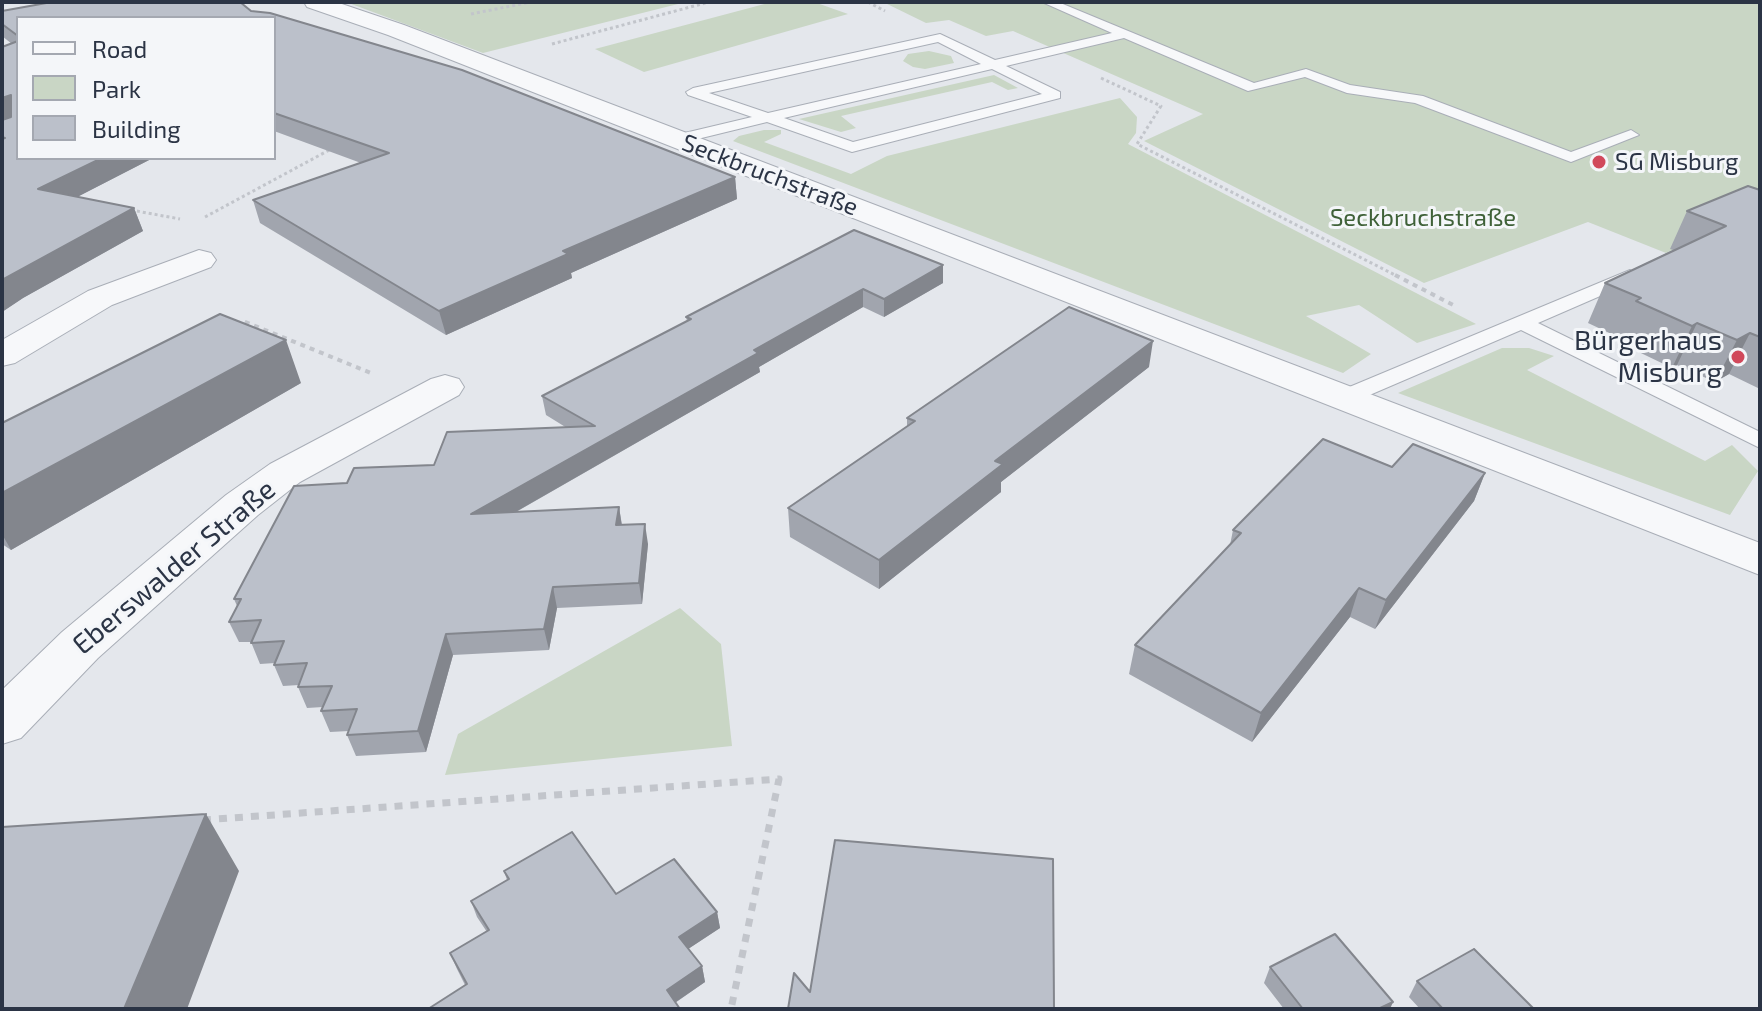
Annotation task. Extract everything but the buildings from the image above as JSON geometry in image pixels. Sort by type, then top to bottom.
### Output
[{"type":"street","name":"Seckbruchstraße","points":[[315,2],[482,63],[1760,560]]},
{"type":"street","points":[[2,355],[100,298],[199,260]]},
{"type":"street","name":"Eberswalder Straße","points":[[2,723],[80,645],[232,512],[285,473],[436,392]]},
{"type":"lane","points":[[1048,2],[1253,88],[1306,73],[1347,89],[1418,99],[1571,157],[1631,135]]},
{"type":"lane","points":[[677,139],[1125,34]]},
{"type":"lane","points":[[940,38],[1055,95],[852,147],[767,118],[693,92],[940,38]]},
{"type":"lane","points":[[1343,398],[1645,269]]},
{"type":"lane","points":[[1512,326],[1760,441]]},
{"type":"path","points":[[482,63],[709,2]]},
{"type":"path","points":[[1046,53],[1161,106],[1137,144],[1512,326]]},
{"type":"path","points":[[196,222],[337,147]]},
{"type":"path","points":[[121,208],[181,219]]},
{"type":"path","points":[[230,328],[243,321],[436,392]]},
{"type":"path","points":[[192,821],[779,779],[731,1009]]},
{"type":"green space","points":[[346,2],[686,2],[483,53]]},
{"type":"green space","points":[[772,2],[814,2],[848,14],[644,72],[595,49]]},
{"type":"green space","name":"SG Misburg","points":[[883,2],[1760,2],[1760,210],[1666,253],[1588,222],[1424,283],[1144,141],[1203,114],[1013,31],[986,36],[949,20],[926,23]]},
{"type":"green space","points":[[929,51],[951,56],[954,63],[925,69],[903,61],[908,54]]},
{"type":"green space","points":[[994,75],[1018,88],[1008,90],[992,82],[841,116],[856,128],[841,132],[799,119]]},
{"type":"green space","points":[[1120,98],[1137,117],[1136,133],[1128,144],[1476,324],[1417,343],[1359,305],[1306,316],[1371,354],[1343,373],[733,141],[739,136],[764,130],[781,130],[781,134],[764,142],[851,174],[887,156]]},
{"type":"green space","points":[[1502,348],[1529,348],[1554,356],[1527,370],[1705,461],[1732,445],[1758,471],[1730,515],[1398,393]]},
{"type":"green space","points":[[680,608],[721,644],[732,746],[445,775],[458,734]]},
{"type":"place","name":"SG Misburg","points":[[1599,162]]},
{"type":"place","name":"Bürgerhaus Misburg","points":[[1738,357]]}]
